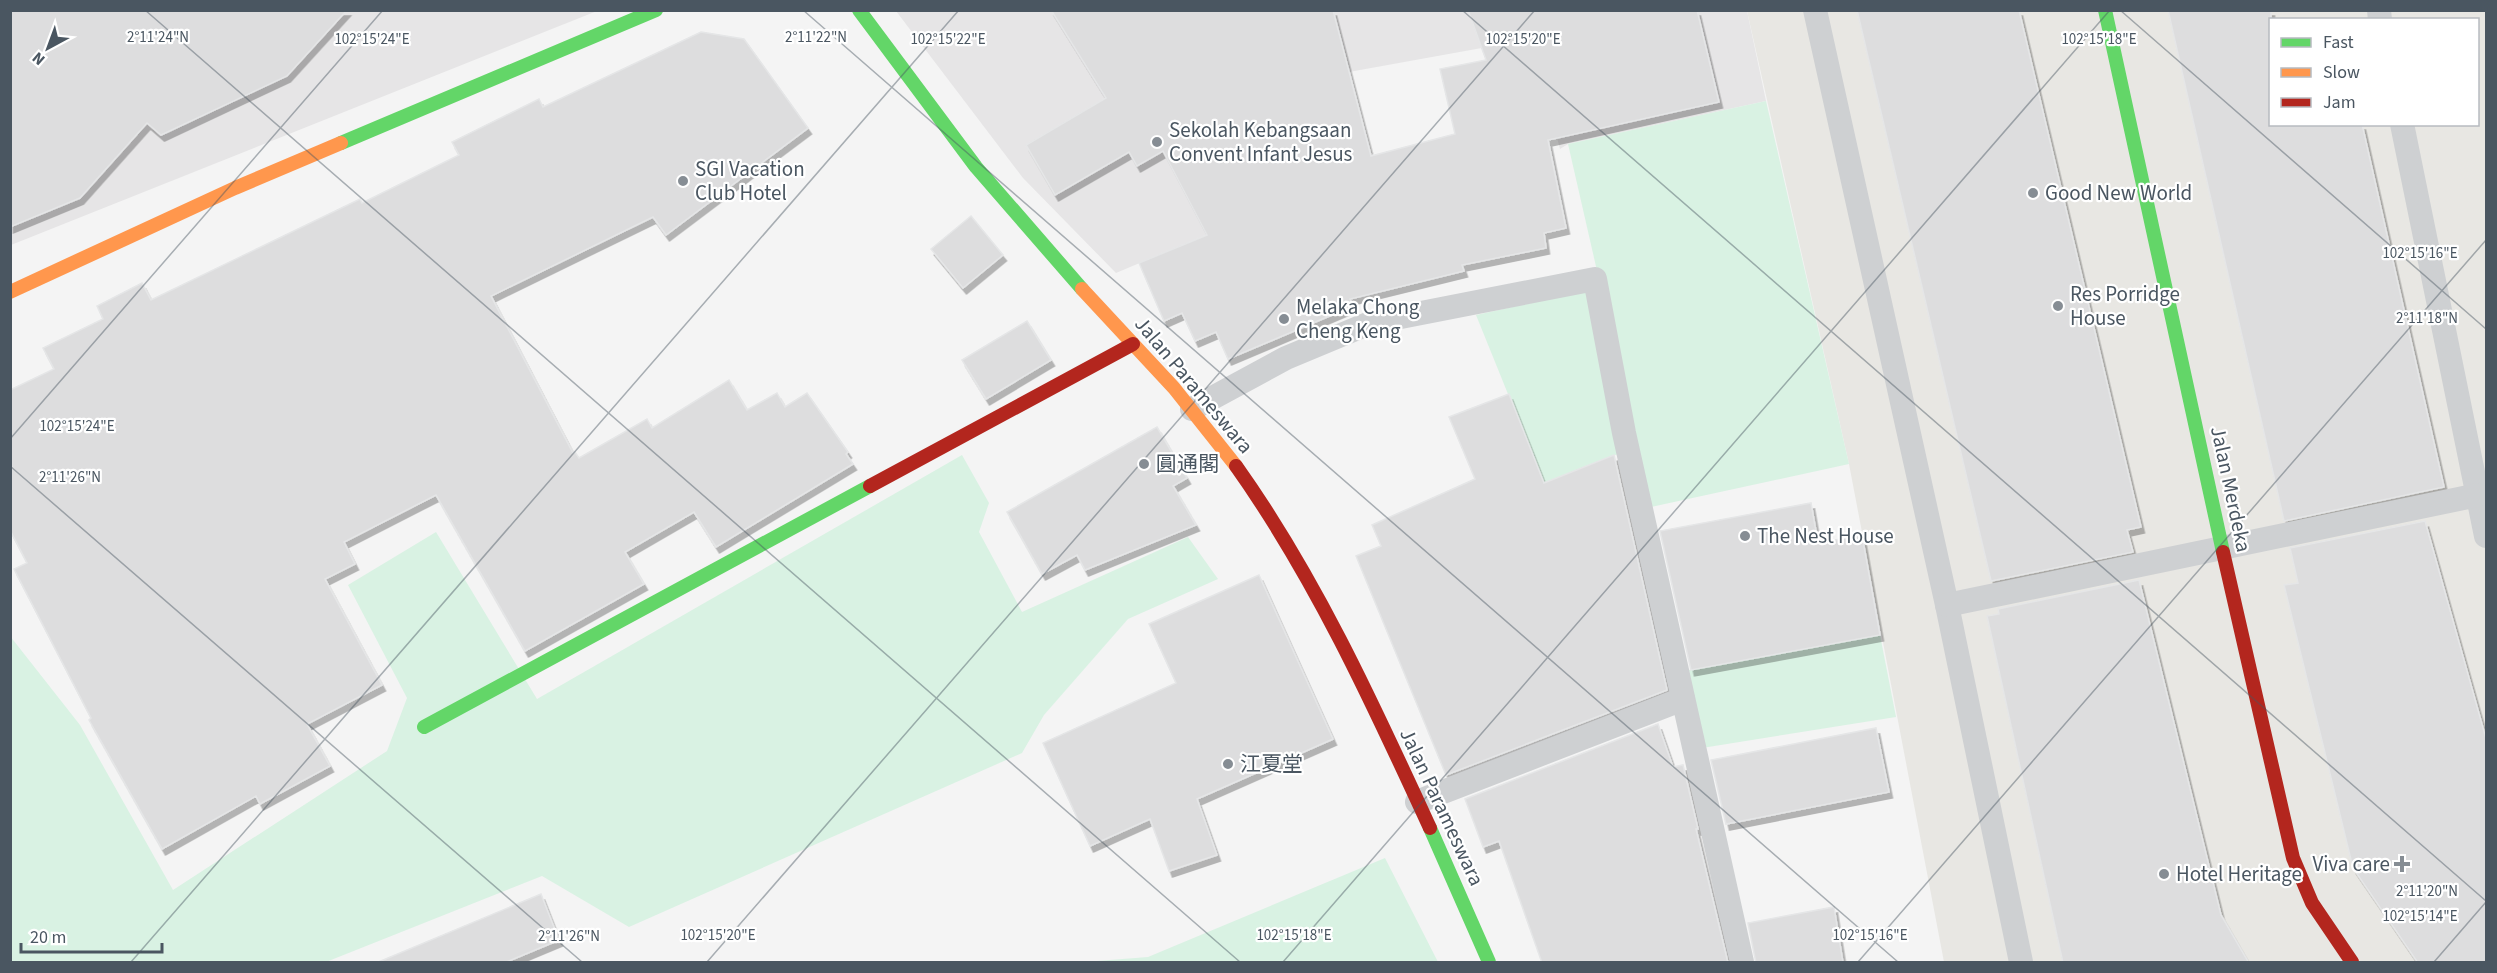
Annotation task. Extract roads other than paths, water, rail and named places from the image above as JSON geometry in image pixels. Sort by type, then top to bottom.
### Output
[{"type":"main road","points":[[10,292],[235,188],[656,10]]},
{"type":"main road","name":"Jalan Parameswara","points":[[859,10],[906,76],[999,194],[1050,255],[1192,409],[1241,473],[1321,605],[1417,802],[1489,963]]},
{"type":"main road","name":"Jalan Merdeka","points":[[2105,10],[2222,548],[2293,858],[2312,903],[2352,963]]},
{"type":"main road","points":[[424,727],[1132,344]]},
{"type":"lane","points":[[1815,10],[1947,605],[2021,963]]},
{"type":"lane","points":[[2402,126],[2487,536]]},
{"type":"lane","points":[[1192,409],[1286,358],[1370,323],[1595,279],[1624,434],[1742,963]]},
{"type":"lane","points":[[1947,605],[2478,495]]},
{"type":"lane","points":[[1417,802],[1683,699]]},
{"type":"place","name":"Sekolah Kebangsaan Convent Infant Jesus","points":[[1157,142]]},
{"type":"place","name":"SGI Vacation Club Hotel","points":[[683,181]]},
{"type":"place","name":"Good New World","points":[[2033,193]]},
{"type":"place","name":"Res Porridge House","points":[[2058,306]]},
{"type":"place","name":"Melaka Chong Cheng Keng","points":[[1284,319]]},
{"type":"place","name":"圓通閣","points":[[1144,464]]},
{"type":"place","name":"The Nest House","points":[[1745,536]]},
{"type":"place","name":"江夏堂","points":[[1228,764]]},
{"type":"place","name":"Viva care","points":[[2402,864]]},
{"type":"place","name":"Hotel Heritage","points":[[2164,874]]}]
